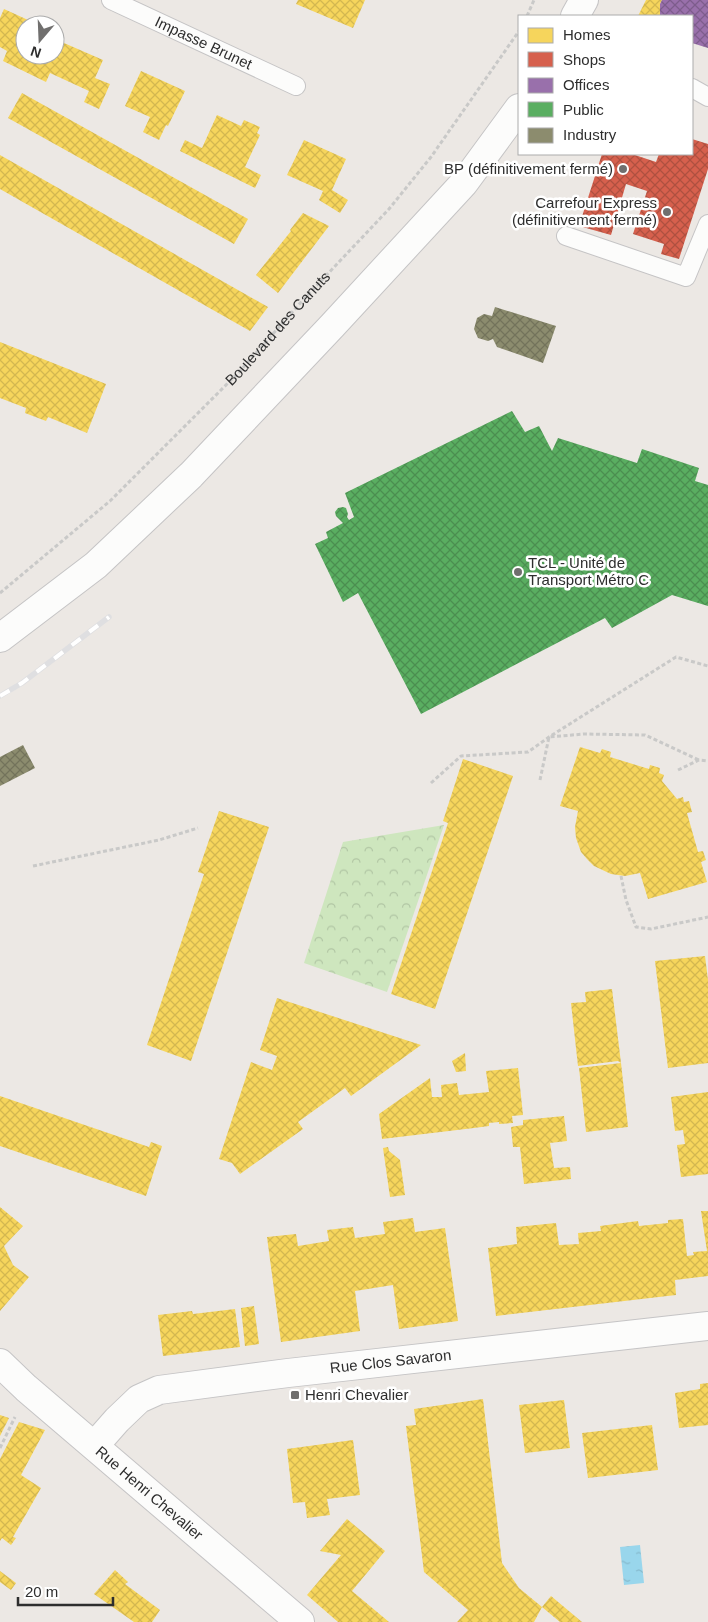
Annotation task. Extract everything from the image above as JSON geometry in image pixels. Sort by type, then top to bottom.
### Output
[{"type":"street","points":[[576,15],[584,0]]},
{"type":"street","points":[[0,638],[96,565],[191,474],[332,326],[464,183],[518,109]]},
{"type":"street","name":"Rue Clos Savaron","points":[[95,1445],[139,1399],[160,1390],[278,1374],[708,1326]]},
{"type":"street","name":"Rue Henri Chevalier","points":[[0,1363],[26,1388],[300,1622]]},
{"type":"lane","name":"Impasse Brunet","points":[[112,0],[296,86]]},
{"type":"lane","points":[[693,89],[708,97]]},
{"type":"lane","points":[[566,236],[686,276],[708,224]]},
{"type":"path","points":[[527,15],[534,0]]},
{"type":"path","name":"Boulevard des Canuts","points":[[0,593],[110,501],[240,371],[303,300],[389,209],[431,157],[518,32]]},
{"type":"path","points":[[430,783],[461,756],[528,752],[676,657],[708,666]]},
{"type":"path","points":[[549,737],[584,734],[645,735],[698,760],[708,761]]},
{"type":"path","points":[[540,780],[549,737]]},
{"type":"path","points":[[678,770],[698,760]]},
{"type":"path","points":[[33,866],[159,840],[198,828]]},
{"type":"path","points":[[621,876],[626,900],[636,928],[651,929],[708,917]]},
{"type":"path","points":[[0,1448],[17,1414]]},
{"type":"green space","points":[[444,825],[387,992],[304,963],[343,842]]},
{"type":"water","points":[[640,1545],[644,1583],[624,1585],[620,1547]]},
{"type":"building: Homes","points":[[298,0],[365,0],[353,28],[296,4]]},
{"type":"building: Homes","points":[[646,0],[662,0],[660,15],[638,15]]},
{"type":"building: Homes","points":[[4,9],[17,15],[15,15],[15,65],[65,65],[65,43],[103,60],[95,78],[110,84],[99,109],[84,102],[89,91],[50,73],[46,82],[3,61],[7,51],[0,47],[0,18]]},
{"type":"building: Homes","points":[[141,71],[185,91],[159,140],[143,132],[150,117],[125,106]]},
{"type":"building: Homes","points":[[22,93],[248,219],[234,244],[8,118]]},
{"type":"building: Homes","points":[[217,115],[241,126],[244,120],[260,127],[257,133],[260,135],[245,167],[261,175],[255,188],[180,151],[185,140],[202,148]]},
{"type":"building: Homes","points":[[304,140],[346,159],[332,190],[348,200],[340,213],[319,200],[323,191],[287,175]]},
{"type":"building: Homes","points":[[0,155],[268,307],[250,331],[0,189]]},
{"type":"building: Homes","points":[[303,213],[329,226],[278,293],[256,275]]},
{"type":"building: Homes","points":[[0,342],[106,384],[87,433],[48,417],[46,421],[25,413],[26,408],[0,398]]},
{"type":"building: Homes","points":[[580,747],[600,753],[602,749],[611,752],[610,757],[649,769],[650,765],[660,768],[659,773],[664,775],[662,781],[677,799],[683,797],[684,802],[689,801],[692,812],[687,813],[698,852],[703,851],[706,860],[701,862],[707,882],[648,899],[640,873],[625,876],[611,874],[594,866],[587,859],[581,852],[576,838],[575,827],[578,811],[560,806]]},
{"type":"building: Homes","points":[[463,759],[513,776],[435,1009],[391,994],[448,823],[443,821]]},
{"type":"building: Homes","points":[[219,811],[269,827],[191,1061],[147,1045],[204,874],[198,872]]},
{"type":"building: Homes","points":[[705,956],[708,980],[708,1063],[668,1068],[655,961]]},
{"type":"building: Homes","points":[[612,989],[621,1063],[618,1061],[578,1066],[571,1003],[586,1002],[585,992]]},
{"type":"building: Homes","points":[[277,998],[421,1045],[351,1096],[345,1088],[298,1122],[303,1129],[240,1174],[232,1163],[219,1159],[251,1062],[272,1070],[277,1056],[260,1050]]},
{"type":"building: Homes","points":[[465,1053],[466,1071],[456,1072],[452,1061]]},
{"type":"building: Homes","points":[[621,1063],[628,1127],[586,1132],[579,1068]]},
{"type":"building: Homes","points":[[518,1068],[523,1115],[512,1116],[513,1123],[489,1123],[489,1126],[382,1139],[379,1114],[430,1078],[432,1097],[442,1097],[441,1085],[457,1083],[459,1095],[489,1092],[486,1071]]},
{"type":"building: Homes","points":[[708,1092],[708,1174],[681,1177],[677,1145],[685,1144],[683,1130],[675,1131],[671,1097]]},
{"type":"building: Homes","points":[[0,1096],[149,1147],[151,1142],[162,1146],[146,1196],[0,1146]]},
{"type":"building: Homes","points":[[564,1116],[567,1141],[550,1143],[554,1168],[570,1167],[571,1179],[524,1184],[520,1147],[513,1147],[511,1127],[523,1125],[523,1120]]},
{"type":"building: Homes","points":[[388,1147],[389,1151],[400,1160],[405,1195],[390,1197],[383,1148]]},
{"type":"building: Homes","points":[[0,1207],[23,1226],[4,1246],[13,1265],[29,1277],[0,1311]]},
{"type":"building: Homes","points":[[701,1211],[708,1211],[708,1276],[675,1280],[676,1295],[496,1316],[488,1248],[517,1244],[516,1227],[556,1223],[559,1245],[579,1244],[578,1233],[601,1231],[600,1226],[638,1221],[639,1226],[668,1223],[668,1220],[683,1219],[687,1256],[694,1255],[693,1252],[707,1251]]},
{"type":"building: Homes","points":[[413,1218],[415,1232],[445,1228],[458,1321],[399,1329],[393,1285],[355,1291],[360,1331],[281,1342],[267,1237],[296,1234],[298,1246],[329,1241],[327,1230],[353,1227],[355,1238],[385,1234],[383,1222]]},
{"type":"building: Homes","points":[[254,1306],[259,1344],[245,1346],[241,1308]]},
{"type":"building: Homes","points":[[235,1309],[240,1347],[163,1356],[158,1315],[192,1311],[193,1314]]},
{"type":"building: Homes","points":[[708,1383],[708,1425],[679,1428],[675,1393],[700,1389],[700,1384]]},
{"type":"building: Homes","points":[[483,1399],[502,1563],[519,1588],[542,1607],[534,1622],[457,1622],[468,1610],[424,1572],[406,1426],[416,1425],[414,1409]]},
{"type":"building: Homes","points":[[564,1400],[570,1448],[525,1453],[519,1405]]},
{"type":"building: Homes","points":[[0,1415],[9,1418],[0,1436]]},
{"type":"building: Homes","points":[[19,1422],[45,1430],[21,1475],[41,1488],[13,1537],[16,1538],[11,1545],[2,1538],[0,1541],[0,1459]]},
{"type":"building: Homes","points":[[652,1425],[658,1470],[588,1478],[582,1433]]},
{"type":"building: Homes","points":[[353,1440],[360,1495],[327,1499],[330,1515],[307,1518],[305,1502],[293,1503],[287,1449]]},
{"type":"building: Homes","points":[[347,1519],[385,1551],[352,1591],[389,1622],[338,1622],[307,1595],[341,1555],[320,1551]]},
{"type":"building: Homes","points":[[115,1570],[128,1582],[125,1584],[160,1610],[152,1622],[134,1622],[94,1594]]},
{"type":"building: Homes","points":[[0,1571],[16,1583],[11,1590],[0,1582]]},
{"type":"building: Homes","points":[[551,1596],[582,1622],[560,1622],[542,1607]]},
{"type":"building: Shops","name":"Carrefour Express (définitivement fermé)","points":[[693,139],[708,144],[708,169],[679,259],[661,254],[664,244],[633,234],[647,191],[626,184],[611,235],[579,226],[602,155],[635,155],[656,162],[659,155],[693,155]]},
{"type":"building: Offices","points":[[662,0],[708,0],[708,48],[693,43],[693,15],[660,15]]},
{"type":"building: Public","name":"TCL - Unité de Transport Métro C","points":[[512,411],[525,432],[539,426],[552,451],[558,438],[637,463],[642,449],[699,468],[695,481],[708,485],[708,606],[672,595],[612,628],[605,618],[421,714],[358,593],[343,602],[315,544],[328,538],[326,532],[343,523],[336,516],[335,512],[338,508],[346,508],[349,520],[354,517],[345,493]]},
{"type":"building: Industry","points":[[495,307],[556,326],[543,363],[497,347],[493,339],[488,341],[478,338],[474,329],[477,318],[484,314],[492,316]]},
{"type":"building: Industry","points":[[23,745],[35,768],[0,786],[0,757]]},
{"type":"railway","points":[[0,696],[22,683],[109,617]]},
{"type":"place","name":"BP (définitivement fermé)","points":[[623,169]]},
{"type":"place","name":"Carrefour Express (définitivement fermé)","points":[[667,212]]},
{"type":"place","name":"TCL - Unité de Transport Métro C","points":[[518,572]]},
{"type":"place","name":"Henri Chevalier","points":[[295,1395]]}]
